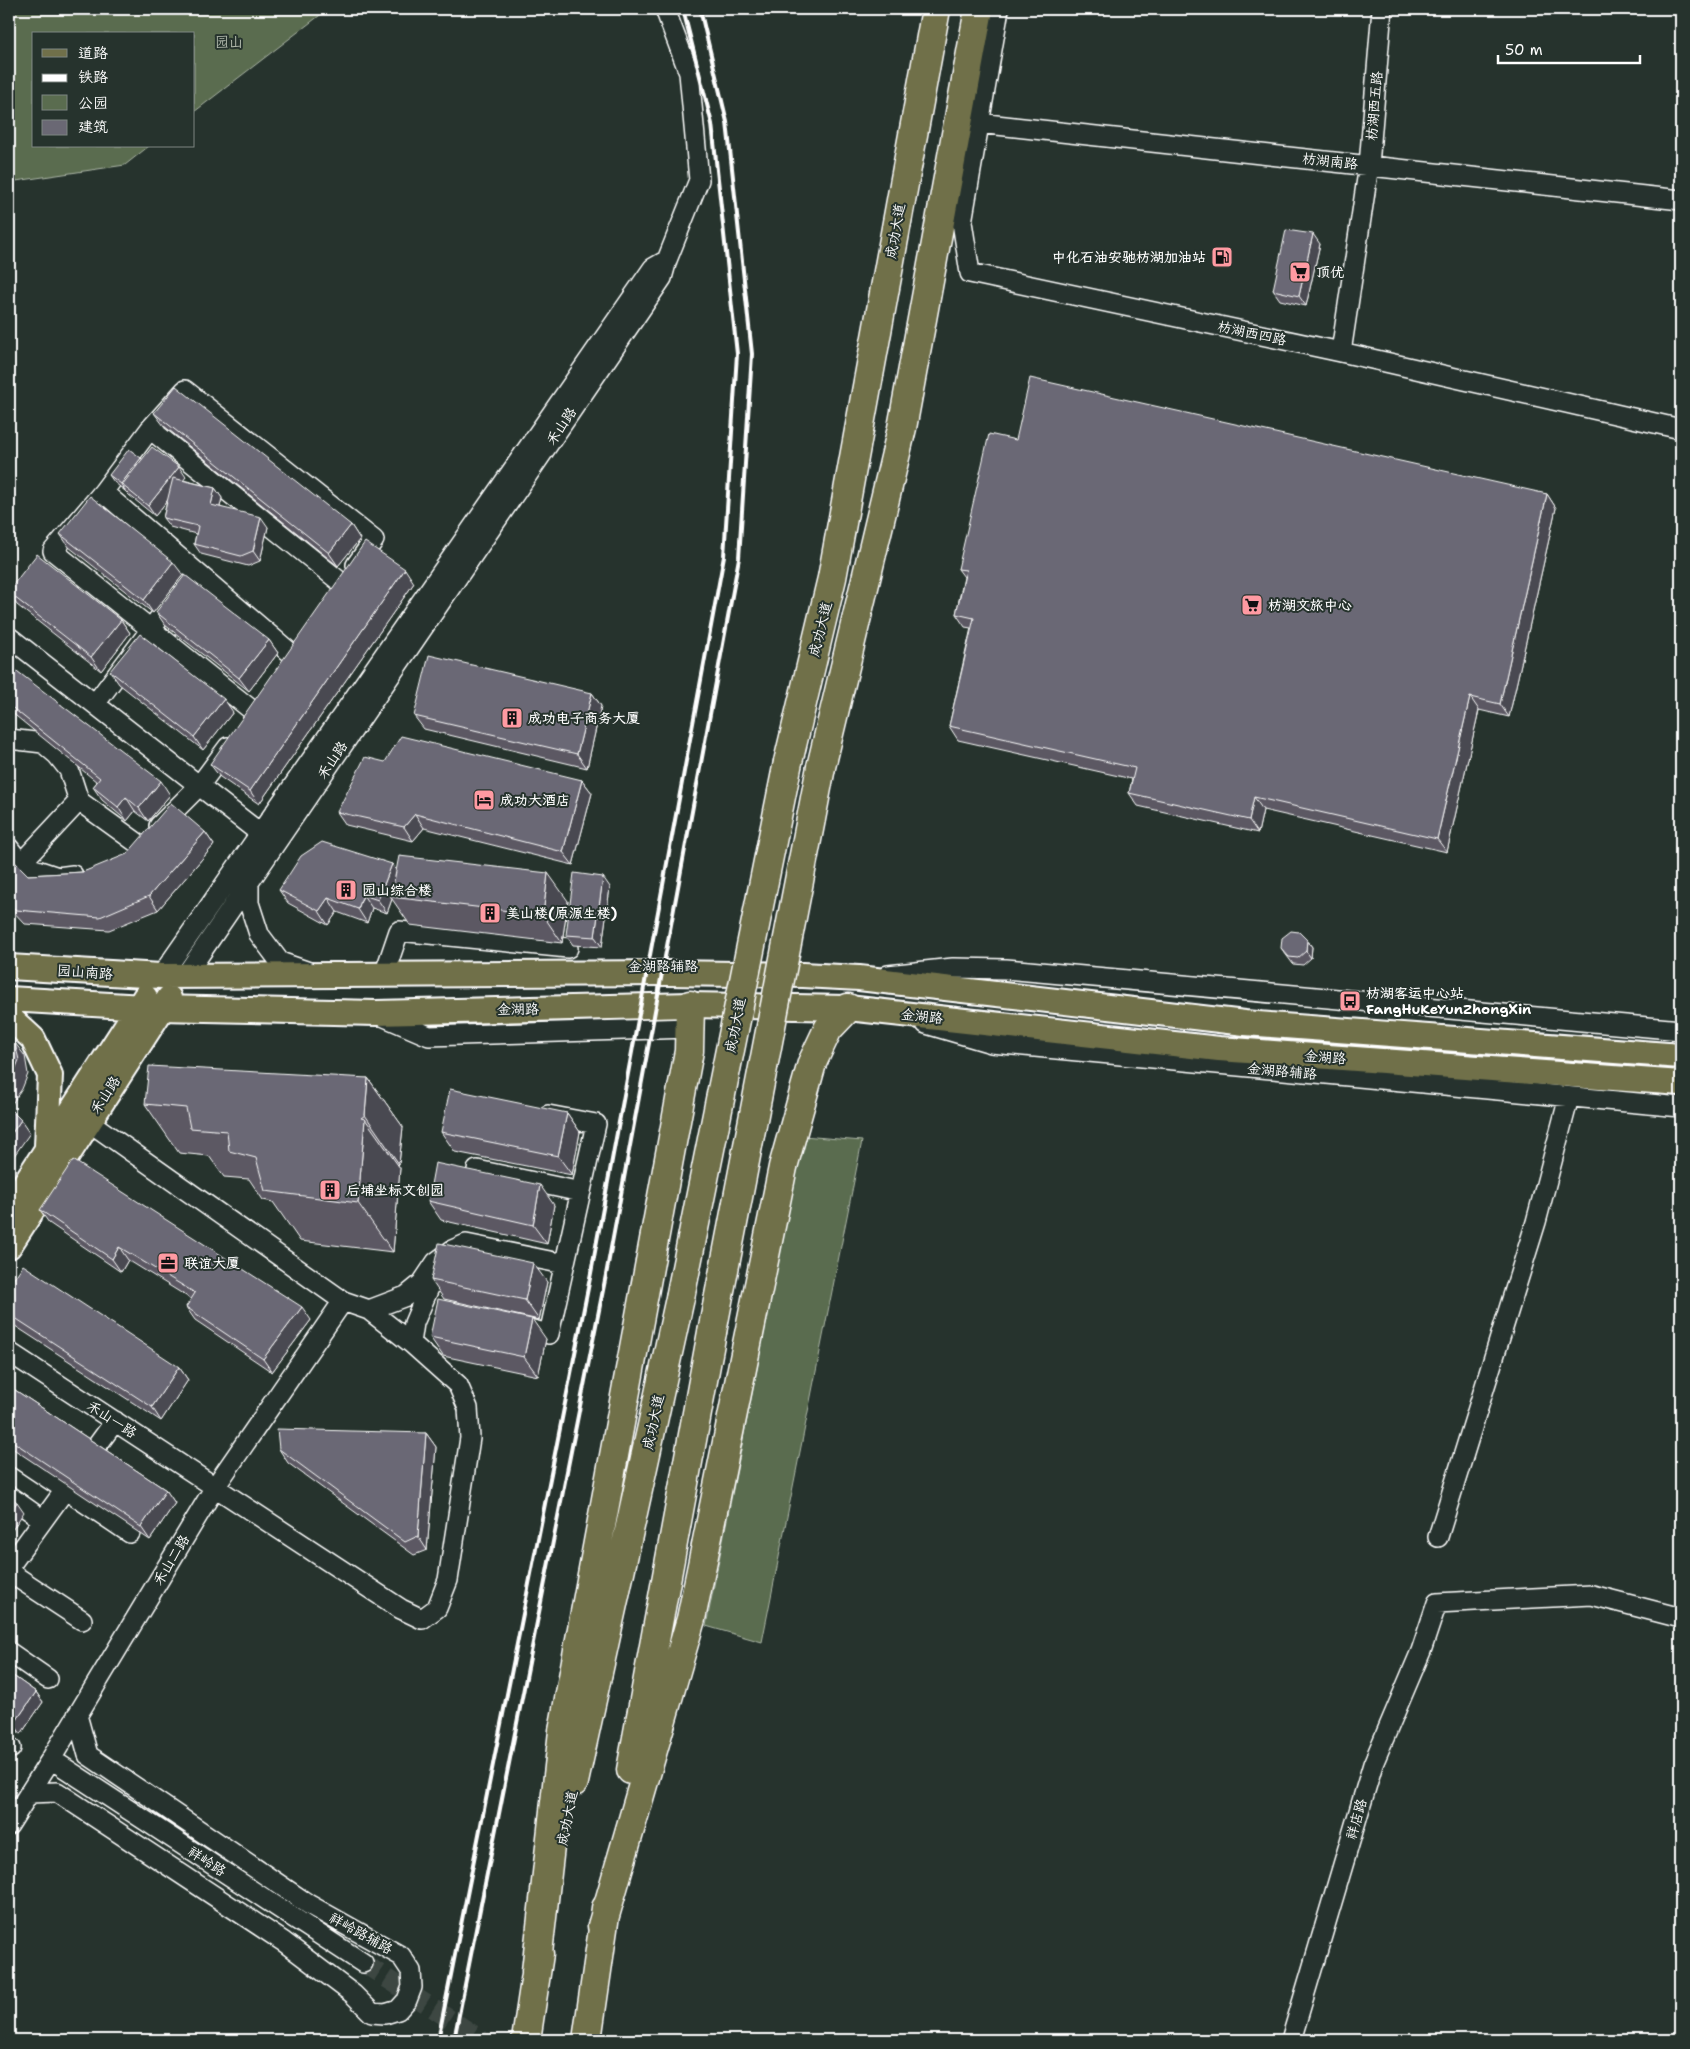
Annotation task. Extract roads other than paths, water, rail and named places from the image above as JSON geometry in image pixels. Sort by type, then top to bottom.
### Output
[{"type":"highway","name":"成功大道","points":[[526,2040],[536,1972],[580,1750],[680,1298],[788,762],[832,578],[936,9]]},
{"type":"highway","points":[[587,2040],[602,1926],[712,1332],[821,768],[902,428],[980,9]]},
{"type":"highway","points":[[602,1926],[691,1619],[783,1167],[812,1063],[828,1029],[848,1008]]},
{"type":"highway","points":[[536,1972],[563,1731],[689,1051],[690,1017]]},
{"type":"main road","name":"园山南路","points":[[9,967],[161,976]]},
{"type":"main road","name":"金湖路","points":[[161,976],[668,973],[803,975],[859,978],[1246,1023],[1681,1056]]},
{"type":"main road","name":"禾山路","points":[[9,1208],[136,1008],[161,976]]},
{"type":"main road","name":"禾山路","points":[[9,1246],[160,1008],[185,976]]},
{"type":"main road","points":[[9,999],[160,1008]]},
{"type":"main road","name":"金湖路","points":[[160,1008],[690,1017],[848,1008],[1219,1049],[1681,1083]]},
{"type":"main road","points":[[9,1017],[33,1039],[50,1075],[47,1148]]},
{"type":"street","points":[[661,268],[699,180],[689,73],[665,9]]},
{"type":"street","points":[[978,123],[999,9]]},
{"type":"street","name":"枋湖西五路","points":[[1341,352],[1368,166],[1382,9]]},
{"type":"street","name":"枋湖南路","points":[[978,123],[1681,200]]},
{"type":"street","name":"枋湖西四路","points":[[978,123],[962,222],[970,273],[1341,352],[1681,429]]},
{"type":"street","name":"禾山路","points":[[161,976],[661,268]]},
{"type":"street","name":"禾山路","points":[[185,976],[661,268]]},
{"type":"street","points":[[244,723],[152,630],[53,551],[103,492],[150,429],[185,390],[374,540],[332,600]]},
{"type":"street","points":[[150,429],[343,584]]},
{"type":"street","points":[[103,492],[293,655]]},
{"type":"street","points":[[95,704],[152,630],[194,570]]},
{"type":"street","points":[[9,639],[261,834]]},
{"type":"street","points":[[281,671],[304,639]]},
{"type":"street","points":[[9,739],[43,743],[57,755],[69,770],[78,801],[133,850],[199,786],[264,695]]},
{"type":"street","points":[[15,871],[78,801]]},
{"type":"street","points":[[9,848],[15,871]]},
{"type":"street","points":[[15,871],[58,877],[87,873]]},
{"type":"street","points":[[249,881],[249,903],[259,934],[280,962],[318,976]]},
{"type":"street","points":[[384,975],[399,931],[568,948]]},
{"type":"street","points":[[859,978],[953,968],[1006,969],[1681,1030]]},
{"type":"street","points":[[1246,1023],[1253,992]]},
{"type":"street","name":"金湖路辅路","points":[[886,1012],[991,1043],[1681,1107]]},
{"type":"street","points":[[1438,1537],[1536,1222],[1569,1096]]},
{"type":"street","points":[[500,1323],[549,1334],[596,1124],[532,1112]]},
{"type":"street","points":[[88,1121],[343,1301],[370,1310],[411,1344]]},
{"type":"street","points":[[477,1170],[580,1192]]},
{"type":"street","points":[[370,1310],[406,1296],[422,1283],[436,1262],[452,1250],[466,1244],[564,1264]]},
{"type":"street","points":[[411,1344],[414,1323],[429,1288],[436,1262]]},
{"type":"street","name":"禾山二路","points":[[9,1825],[51,1759],[215,1487],[343,1301]]},
{"type":"street","name":"禾山一路","points":[[9,1352],[401,1610],[422,1619],[437,1608],[448,1580],[470,1438],[468,1408],[458,1385],[411,1344]]},
{"type":"street","points":[[9,1567],[115,1421]]},
{"type":"street","points":[[9,1452],[130,1533]]},
{"type":"street","points":[[9,1496],[43,1520]]},
{"type":"street","points":[[9,1572],[82,1620]]},
{"type":"street","name":"祥店路","points":[[1291,2040],[1373,1764],[1421,1651],[1437,1603],[1592,1595],[1681,1618]]},
{"type":"street","points":[[9,1652],[48,1679]]},
{"type":"street","name":"祥岭路辅路","points":[[29,1793],[57,1792],[284,1942],[353,1994],[372,2013],[385,2014],[398,2010],[406,2000],[412,1987],[411,1971],[401,1956],[308,1904],[88,1755],[77,1715]]},
{"type":"street","name":"祥岭路","points":[[51,1759],[364,1963]]},
{"type":"tunnel","points":[[363,1963],[482,2040]]},
{"type":"railway","points":[[438,2040],[591,1273],[724,556],[737,354],[712,124],[683,9]]},
{"type":"railway","points":[[454,2040],[606,1275],[739,558],[752,354],[727,122],[700,9]]},
{"type":"place","name":"中化石油安驰枋湖加油站","points":[[1222,257]]},
{"type":"place","name":"顶优","points":[[1300,272]]},
{"type":"place","name":"枋湖文旅中心","points":[[1252,605]]},
{"type":"place","name":"成功电子商务大厦","points":[[512,718]]},
{"type":"place","name":"成功大酒店","points":[[484,800]]},
{"type":"place","name":"园山综合楼","points":[[346,890]]},
{"type":"place","name":"美山楼(原源生楼)","points":[[490,913]]},
{"type":"place","name":"枋湖客运中心站 FangHuKeYunZhongXin","points":[[1350,1001]]},
{"type":"place","name":"后埔坐标文创园","points":[[330,1190]]},
{"type":"place","name":"联谊大厦","points":[[168,1263]]},
{"type":"park label","name":"园山","points":[[229,42]]}]
